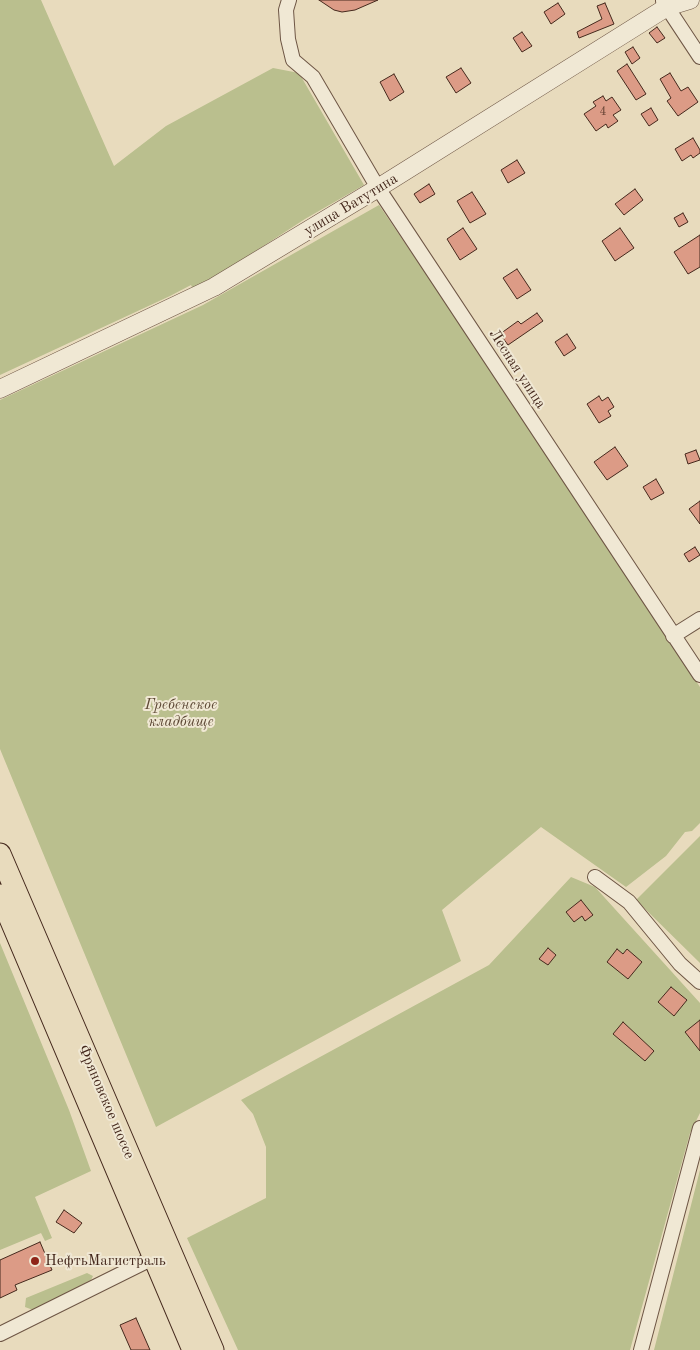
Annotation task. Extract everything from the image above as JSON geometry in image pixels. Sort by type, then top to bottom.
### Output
[{"type":"main road","name":"Фряновское шоссе","points":[[0,854],[213,1350]]},
{"type":"main road","name":"Фряновское шоссе","points":[[0,895],[193,1350]]},
{"type":"street","name":"Лесная улица","points":[[289,0],[286,10],[288,39],[294,60],[313,77],[378,188],[673,636],[700,674]]},
{"type":"street","name":"улица Ватутина","points":[[0,389],[214,287],[378,188],[665,4],[690,0]]},
{"type":"street","points":[[665,4],[700,57]]},
{"type":"street","points":[[673,636],[700,619]]},
{"type":"street","points":[[595,877],[629,902],[680,964],[700,982]]},
{"type":"street","points":[[641,1350],[700,1128]]},
{"type":"street","points":[[0,1334],[153,1258]]},
{"type":"green space","points":[[0,0],[41,0],[114,166],[166,126],[273,68],[299,73],[364,185],[305,219],[194,291],[191,285],[0,375]]},
{"type":"green space","name":"Гребенское кладбище","points":[[379,205],[541,443],[539,445],[646,606],[652,608],[665,635],[700,687],[700,823],[692,831],[685,832],[666,856],[626,887],[541,827],[442,910],[461,961],[156,1127],[0,749],[0,400],[203,305]]},
{"type":"green space","points":[[700,836],[700,963],[636,900]]},
{"type":"green space","points":[[571,877],[595,887],[700,1003],[700,1113],[690,1133],[630,1350],[238,1350],[187,1238],[266,1198],[266,1147],[253,1114],[241,1100],[489,965]]},
{"type":"green space","points":[[0,943],[69,1110],[91,1171],[35,1197],[52,1238],[45,1241],[41,1233],[0,1250]]},
{"type":"green space","points":[[700,1170],[700,1350],[654,1350]]},
{"type":"green space","points":[[87,1273],[93,1276],[91,1280],[33,1310],[25,1307],[26,1298]]},
{"type":"building","points":[[319,0],[378,0],[355,10],[342,12],[334,10]]},
{"type":"building","points":[[558,3],[565,14],[551,24],[544,12]]},
{"type":"building","points":[[605,3],[614,24],[579,38],[577,32],[602,19],[597,6]]},
{"type":"building","points":[[657,27],[665,38],[657,43],[649,33]]},
{"type":"building","points":[[522,32],[532,46],[522,52],[513,38]]},
{"type":"building","points":[[633,47],[640,58],[632,64],[625,52]]},
{"type":"building","points":[[627,64],[646,94],[636,100],[617,71]]},
{"type":"building","points":[[461,68],[471,83],[456,93],[446,77]]},
{"type":"building","points":[[670,73],[681,91],[688,87],[698,102],[678,116],[667,101],[671,98],[660,79]]},
{"type":"building","points":[[394,74],[404,92],[390,101],[380,82]]},
{"type":"building","points":[[603,96],[606,101],[612,97],[621,110],[613,115],[618,121],[608,128],[606,124],[596,131],[584,114],[596,106],[593,102]]},
{"type":"building","points":[[651,108],[658,120],[649,126],[641,114]]},
{"type":"building","points":[[693,138],[700,153],[693,158],[691,155],[682,161],[675,149]]},
{"type":"building","points":[[517,160],[525,173],[508,183],[501,170]]},
{"type":"building","points":[[429,184],[435,194],[420,203],[414,194]]},
{"type":"building","points":[[635,189],[643,200],[624,215],[615,204]]},
{"type":"building","points":[[472,192],[486,214],[470,223],[457,201]]},
{"type":"building","points":[[683,213],[688,222],[679,227],[674,218]]},
{"type":"building","points":[[463,228],[477,249],[460,260],[447,239]]},
{"type":"building","points":[[620,228],[634,248],[615,261],[602,241]]},
{"type":"building","points":[[700,235],[700,267],[688,274],[674,252]]},
{"type":"building","points":[[517,269],[531,290],[517,299],[503,278]]},
{"type":"building","points":[[537,313],[543,321],[508,345],[500,334],[518,321],[521,324]]},
{"type":"building","points":[[567,334],[576,348],[564,356],[555,342]]},
{"type":"building","points":[[599,396],[602,401],[608,397],[614,407],[608,411],[611,416],[599,423],[587,404]]},
{"type":"building","points":[[615,447],[628,466],[607,480],[594,462]]},
{"type":"building","points":[[696,450],[700,460],[688,464],[685,454]]},
{"type":"building","points":[[656,479],[664,493],[651,500],[643,487]]},
{"type":"building","points":[[700,501],[700,524],[689,509]]},
{"type":"building","points":[[695,547],[700,555],[689,562],[684,554]]},
{"type":"building","points":[[581,900],[593,915],[585,921],[582,916],[574,922],[566,912]]},
{"type":"building","points":[[548,948],[556,955],[548,965],[539,959]]},
{"type":"building","points":[[617,949],[623,954],[627,949],[642,962],[628,979],[607,962]]},
{"type":"building","points":[[671,987],[687,1000],[674,1016],[658,1002]]},
{"type":"building","points":[[700,1020],[700,1051],[685,1032]]},
{"type":"building","points":[[623,1022],[654,1051],[645,1061],[613,1034]]},
{"type":"building","points":[[64,1210],[82,1223],[74,1233],[56,1222]]},
{"type":"building","points":[[40,1242],[52,1270],[15,1285],[17,1290],[0,1298],[0,1260]]},
{"type":"building","points":[[136,1318],[150,1350],[131,1350],[120,1325]]},
{"type":"place","name":"НефтьМагистраль","points":[[35,1261]]}]
